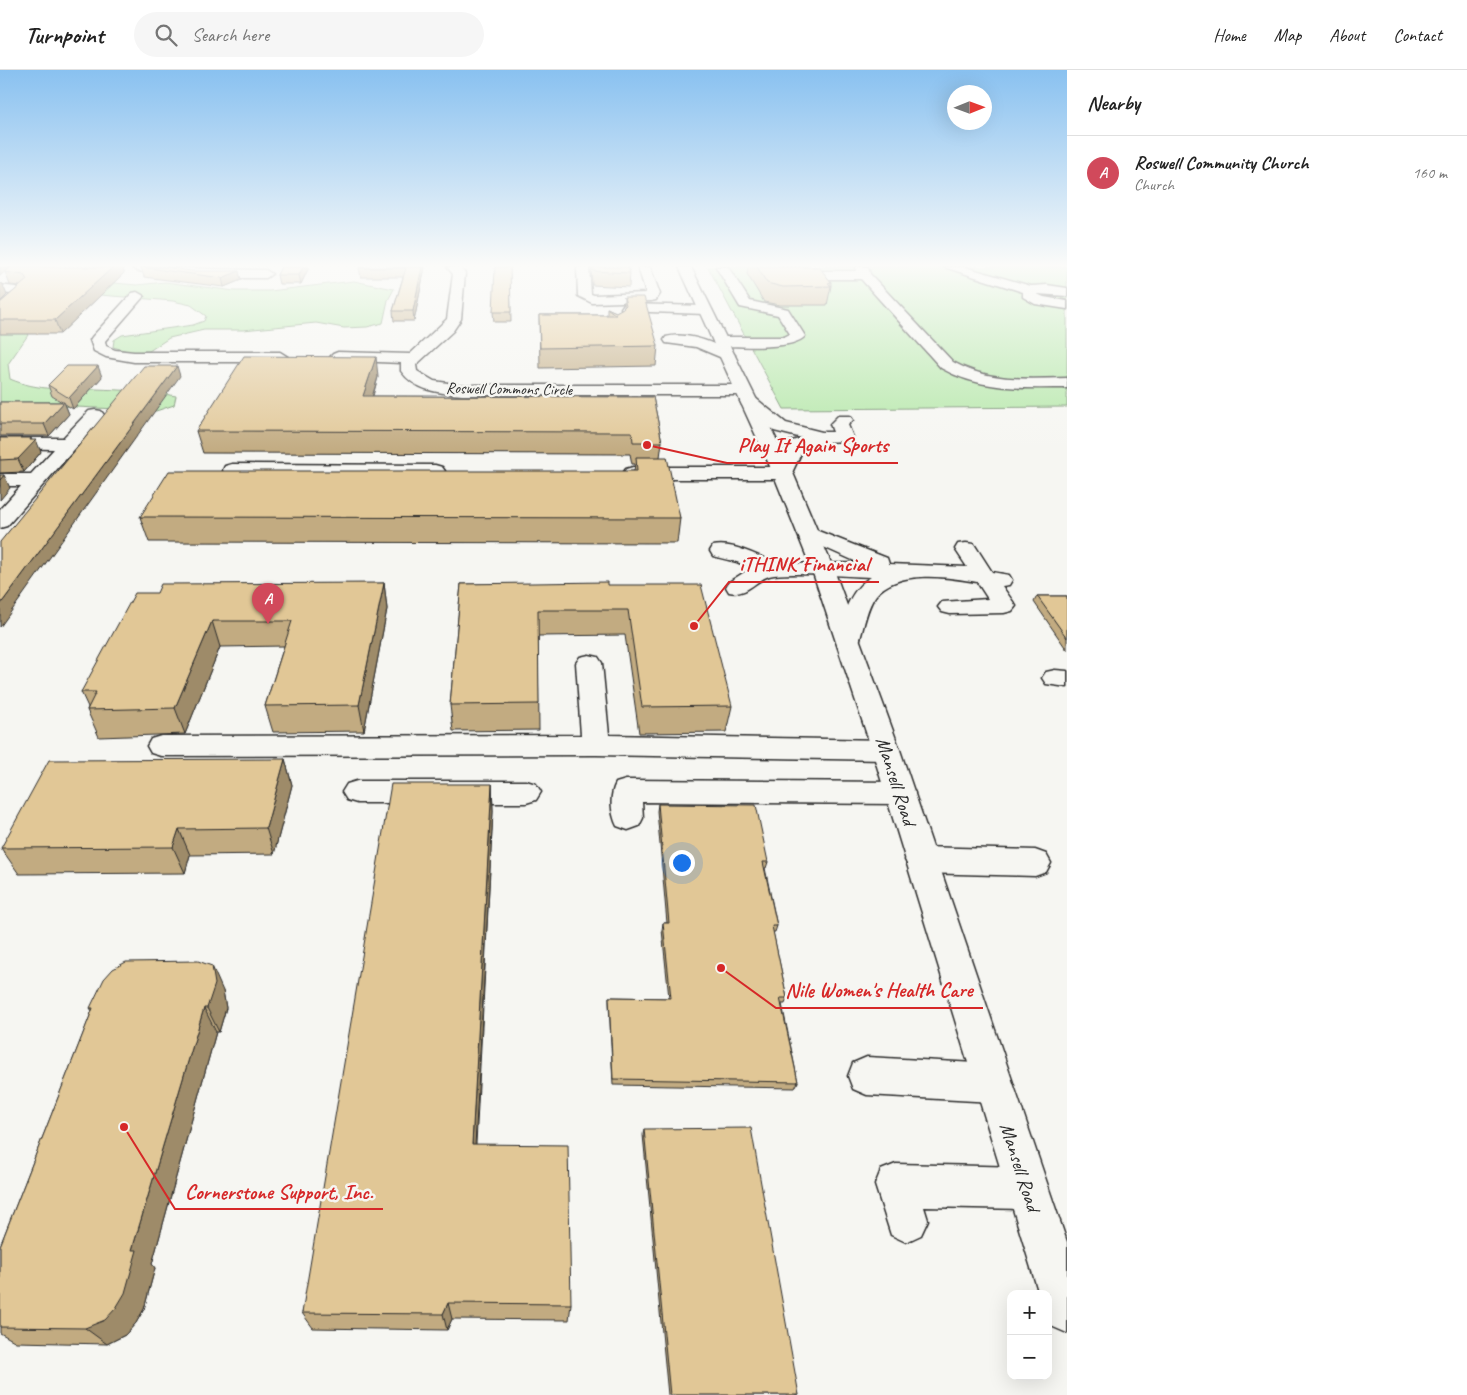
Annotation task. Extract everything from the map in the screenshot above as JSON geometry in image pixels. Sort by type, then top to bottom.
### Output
[{"type":"street","points":[[107,329],[97,340],[99,348],[111,354],[134,357],[291,357]]},
{"type":"street","points":[[321,357],[411,359],[447,329]]},
{"type":"street","points":[[695,329],[683,340],[713,348],[726,356]]},
{"type":"street","name":"Mansell Road","points":[[714,329],[783,473],[823,570],[848,639],[886,750],[1067,1310]]},
{"type":"street","points":[[720,341],[786,341],[798,336],[794,329]]},
{"type":"street","points":[[914,329],[946,365],[956,372],[995,382],[1067,383]]},
{"type":"street","name":"Roswell Commons Circle","points":[[411,359],[407,369],[413,378],[427,385],[449,389],[642,383],[747,400]]},
{"type":"street","points":[[730,407],[747,400],[780,427],[822,437],[844,437],[839,424],[844,420]]},
{"type":"street","points":[[0,522],[94,414]]},
{"type":"street","points":[[619,472],[783,473],[795,446],[822,437]]},
{"type":"street","points":[[0,443],[68,444]]},
{"type":"street","points":[[232,470],[450,471]]},
{"type":"street","points":[[0,480],[37,480]]},
{"type":"street","points":[[808,533],[845,552],[907,571]]},
{"type":"street","points":[[950,607],[1004,606],[993,579],[966,549]]},
{"type":"street","points":[[721,551],[745,557],[767,568],[958,572],[993,579]]},
{"type":"street","points":[[737,587],[767,568]]},
{"type":"street","points":[[848,639],[865,590],[874,583],[907,571]]},
{"type":"street","points":[[589,663],[596,746]]},
{"type":"street","points":[[161,746],[596,746],[886,750]]},
{"type":"street","points":[[628,818],[626,791],[900,793]]},
{"type":"street","points":[[357,792],[526,792]]},
{"type":"street","points":[[921,860],[1035,863]]},
{"type":"street","points":[[868,1076],[993,1083]]},
{"type":"street","points":[[906,1220],[896,1184],[1027,1188]]},
{"type":"green space","points":[[34,329],[8,364],[10,379],[31,386],[166,394],[176,396],[174,405],[156,411],[57,406],[0,408],[0,330]]},
{"type":"green space","points":[[166,329],[255,329],[204,330],[169,338],[149,351],[131,352],[113,347],[114,340],[122,335]]},
{"type":"green space","points":[[741,329],[1067,329],[1067,407],[784,409]]},
{"type":"building","points":[[539,329],[653,329],[658,346],[540,348]]},
{"type":"building","points":[[244,356],[376,357],[363,396],[653,397],[662,442],[633,442],[632,432],[196,431]]},
{"type":"building","points":[[67,366],[98,366],[69,398],[48,385]]},
{"type":"building","points":[[144,366],[177,366],[0,605],[0,542]]},
{"type":"building","points":[[0,402],[64,402],[44,424],[0,424]]},
{"type":"building","points":[[0,438],[31,438],[30,440],[36,440],[18,459],[0,460]]},
{"type":"building","points":[[636,457],[667,457],[680,518],[140,517],[169,471],[637,471]]},
{"type":"building","points":[[607,582],[607,585],[701,585],[732,706],[642,707],[628,610],[538,610],[539,704],[450,705],[461,584]]},
{"type":"building","points":[[384,583],[359,705],[265,706],[292,621],[212,621],[175,708],[87,710],[96,692],[81,692],[135,593],[157,593],[161,584]]},
{"type":"building","points":[[1037,596],[1067,596],[1067,638]]},
{"type":"building","points":[[285,759],[266,828],[179,829],[173,847],[1,848],[49,760]]},
{"type":"building","points":[[391,784],[492,784],[472,1144],[568,1145],[571,1304],[448,1303],[443,1314],[302,1313]]},
{"type":"building","points":[[658,804],[756,805],[768,862],[763,862],[777,926],[772,926],[787,998],[780,998],[798,1082],[613,1079],[609,997],[671,998],[663,923],[669,923]]},
{"type":"building","points":[[198,961],[212,966],[215,984],[207,1008],[204,1008],[132,1250],[137,1250],[125,1293],[116,1308],[105,1320],[85,1328],[0,1327],[0,1246],[93,1008],[90,1008],[104,979],[113,969],[126,962]]},
{"type":"building","points":[[751,1128],[799,1395],[670,1395],[644,1129]]},
{"type":"place","name":"Play It Again Sports","points":[[647,445]]},
{"type":"place","name":"Roswell Community Church","points":[[268,624]]},
{"type":"place","name":"iTHINK Financial","points":[[694,626]]},
{"type":"place","name":"Nile Women's Health Care","points":[[721,968]]},
{"type":"place","name":"Cornerstone Support, Inc.","points":[[124,1127]]}]
